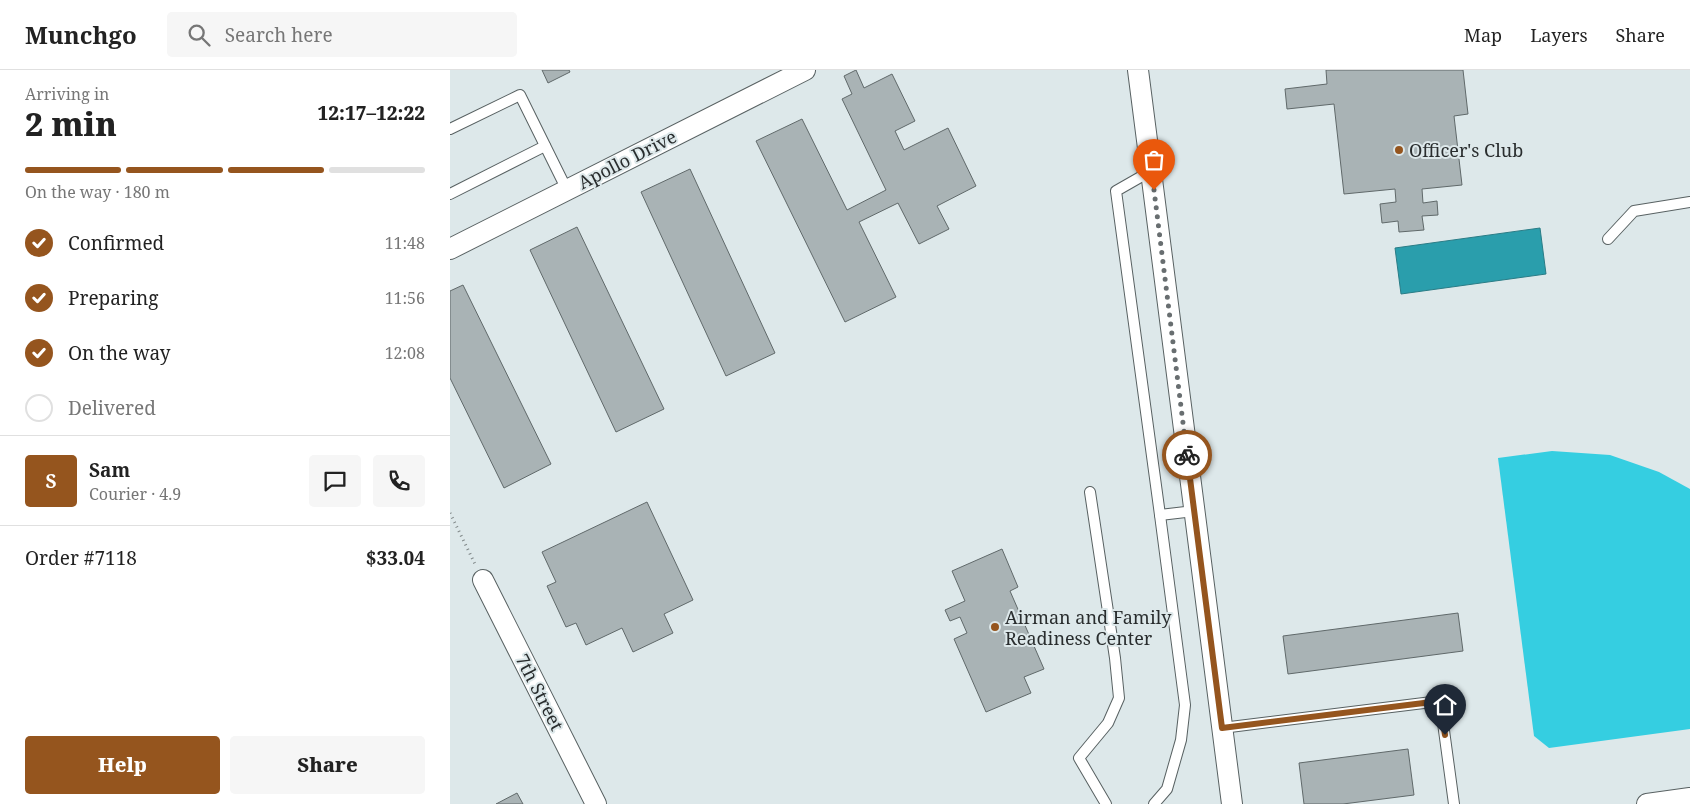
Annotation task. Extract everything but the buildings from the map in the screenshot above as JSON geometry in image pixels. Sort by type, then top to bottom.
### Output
[{"type":"street","name":"Apollo Drive","points":[[450,249],[805,70]]},
{"type":"street","points":[[1138,70],[1232,804]]},
{"type":"street","name":"7th Street","points":[[483,580],[596,804]]},
{"type":"street","points":[[1647,804],[1690,798]]},
{"type":"lane","points":[[450,129],[520,95],[567,190]]},
{"type":"lane","points":[[450,194],[546,146]]},
{"type":"lane","points":[[1151,171],[1116,191],[1185,704],[1181,740],[1167,789],[1154,804]]},
{"type":"lane","points":[[1608,239],[1634,211],[1690,202]]},
{"type":"lane","points":[[1090,492],[1115,658],[1119,698],[1108,723],[1079,758],[1106,804]]},
{"type":"lane","points":[[1160,516],[1194,510]]},
{"type":"lane","points":[[1222,728],[1440,701],[1454,804]]},
{"type":"path","points":[[450,513],[483,580]]},
{"type":"shaded area","points":[[1540,228],[1546,274],[1401,294],[1395,248]]},
{"type":"shaded area","points":[[1552,451],[1610,455],[1659,472],[1690,489],[1690,729],[1549,748],[1534,736],[1498,458]]},
{"type":"way so far","points":[[1154,190],[1187,455]]},
{"type":"place","name":"Officer's Club","points":[[1399,150]]},
{"type":"place","name":"Airman and Family Readiness Center","points":[[995,627]]},
{"type":"route","points":[[1187,455],[1222,728],[1440,701],[1445,735]]}]
